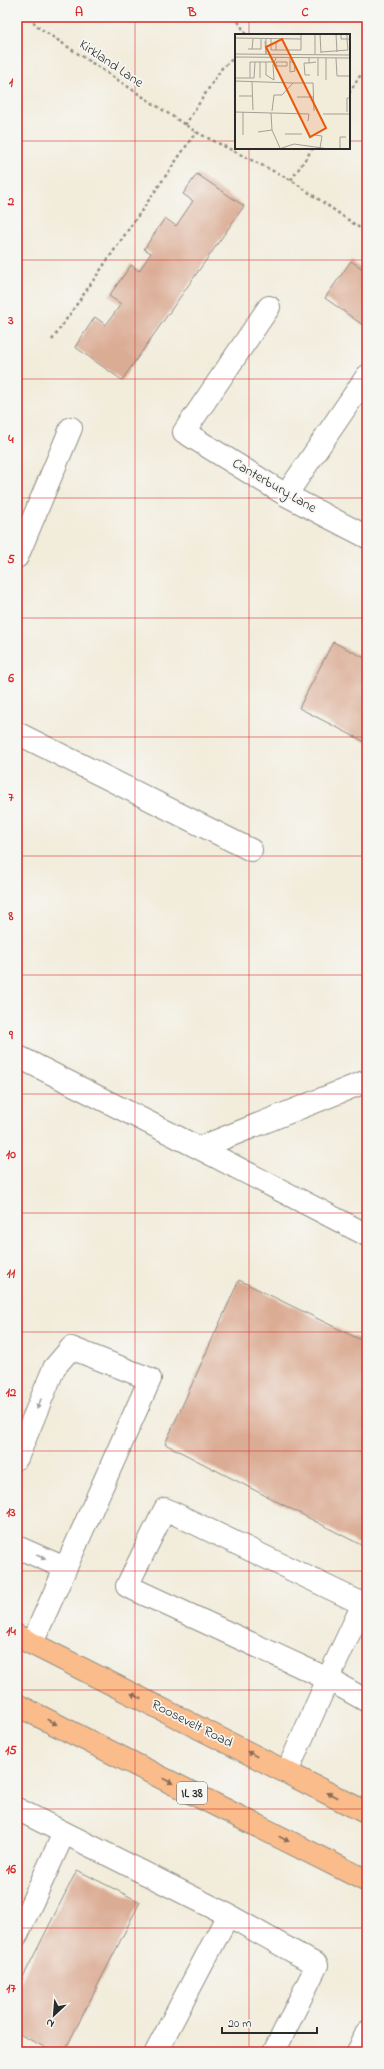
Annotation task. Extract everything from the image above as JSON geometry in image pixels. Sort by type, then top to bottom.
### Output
[{"type":"main road","name":"Roosevelt Road","points":[[24,1639],[367,1813]]},
{"type":"main road","name":"IL 38","points":[[17,1705],[367,1881]]},
{"type":"street","name":"Canterbury Lane","points":[[269,307],[184,432],[286,495],[367,537]]},
{"type":"street","points":[[286,495],[367,376]]},
{"type":"street","points":[[17,557],[71,428]]},
{"type":"street","points":[[17,733],[251,850]]},
{"type":"street","points":[[17,1056],[367,1235]]},
{"type":"street","points":[[199,1148],[367,1081]]},
{"type":"street","points":[[17,1458],[54,1368],[71,1348],[150,1379],[65,1568],[24,1639]]},
{"type":"street","points":[[287,1772],[328,1679],[363,1604],[165,1509],[127,1586],[328,1679],[367,1702]]},
{"type":"street","points":[[17,1546],[65,1568]]},
{"type":"street","points":[[17,1809],[228,1915],[317,1965],[274,2052]]},
{"type":"street","points":[[17,1935],[64,1833]]},
{"type":"street","points":[[156,2052],[228,1915]]},
{"type":"street","points":[[358,2052],[367,2032]]},
{"type":"path","name":"Kirkland Lane","points":[[29,17],[38,27],[184,125],[291,180],[367,233]]},
{"type":"path","points":[[234,17],[245,34]]},
{"type":"path","points":[[184,125],[222,68],[235,57]]},
{"type":"path","points":[[350,90],[367,65]]},
{"type":"path","points":[[52,340],[196,132]]},
{"type":"path","points":[[291,180],[312,149]]},
{"type":"building","points":[[197,174],[244,206],[122,380],[75,347],[95,317],[106,325],[121,304],[109,296],[131,265],[139,271],[151,253],[144,249],[165,218],[176,226],[193,201],[183,194]]},
{"type":"building","points":[[351,261],[367,272],[367,328],[325,298]]},
{"type":"building","points":[[333,642],[367,659],[367,743],[299,708]]},
{"type":"building","points":[[239,1280],[367,1343],[367,1548],[165,1444]]},
{"type":"building","points":[[77,1870],[140,1902],[64,2052],[54,2052],[17,2033],[17,1989]]}]
